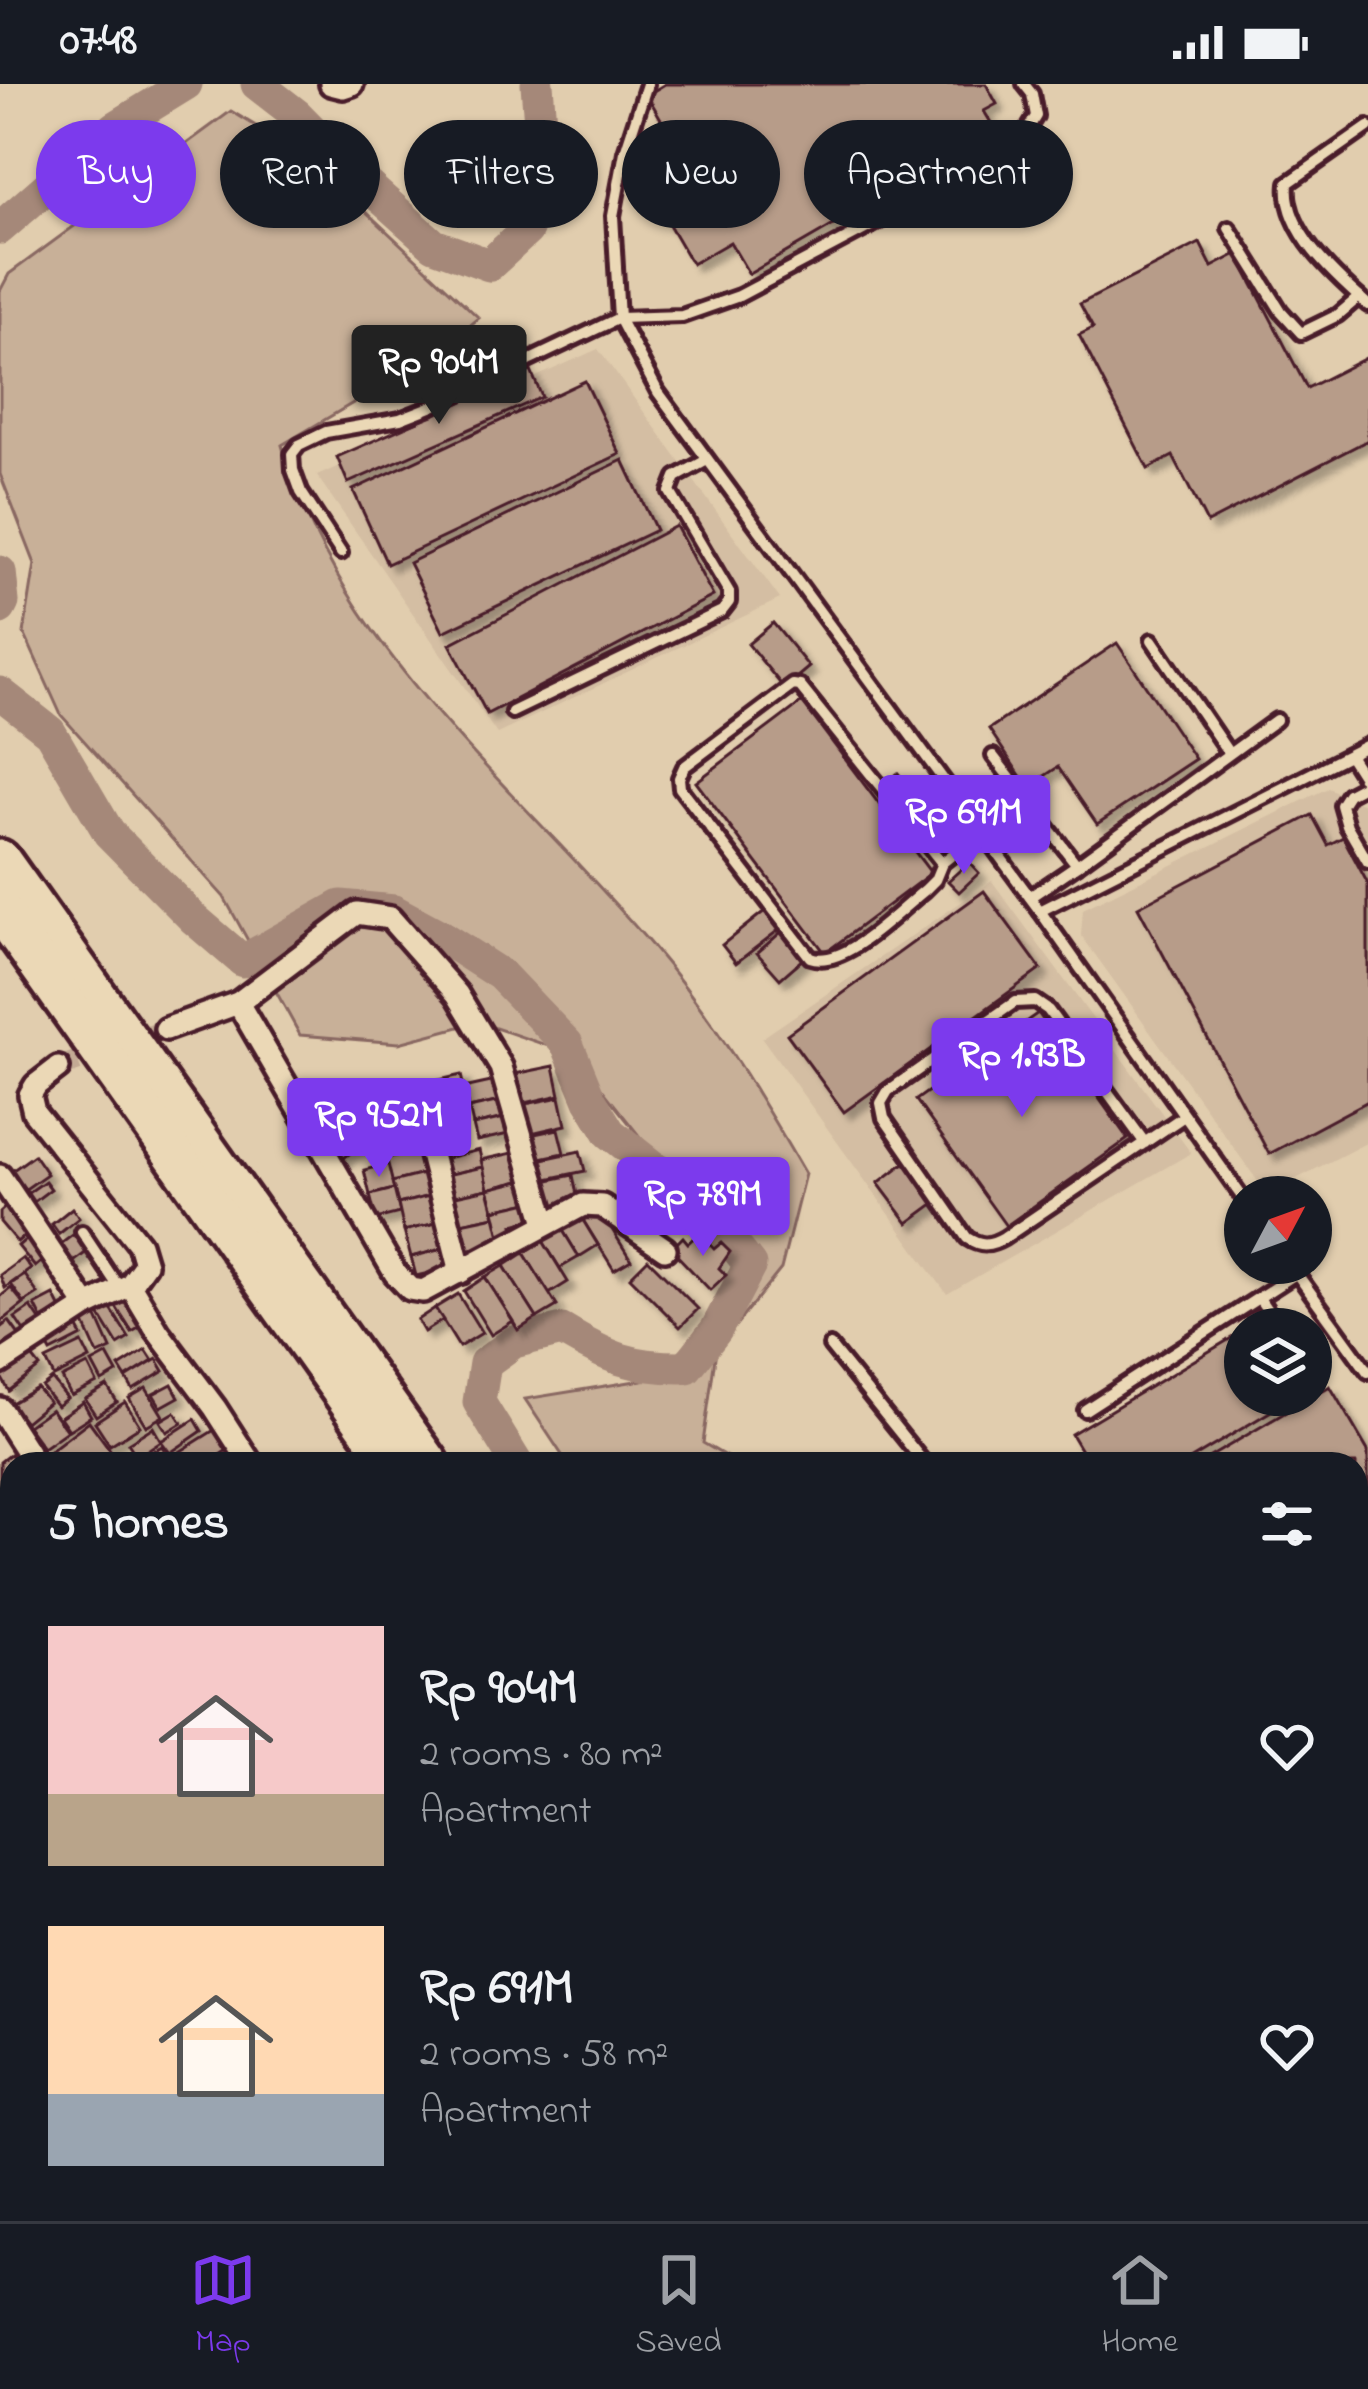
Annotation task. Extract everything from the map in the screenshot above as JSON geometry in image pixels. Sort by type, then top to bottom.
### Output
[{"type":"highway","points":[[0,860],[420,1452]]},
{"type":"highway","points":[[0,910],[385,1452]]},
{"type":"street","points":[[332,84],[352,84]]},
{"type":"street","points":[[166,1029],[238,1004],[357,913],[391,918],[457,994],[501,1067],[546,1223]]},
{"type":"street","points":[[238,1004],[395,1273],[410,1289],[423,1291],[583,1205],[602,1206],[665,1250]]},
{"type":"street","points":[[0,1363],[86,1306],[125,1287],[145,1264],[139,1244],[34,1112],[31,1095],[36,1085],[58,1068]]},
{"type":"street","points":[[418,1104],[461,1272]]},
{"type":"street","points":[[0,1176],[86,1306]]},
{"type":"street","points":[[125,1287],[244,1452]]},
{"type":"street","points":[[4,1425],[25,1452]]},
{"type":"lane","points":[[647,84],[626,152],[614,216],[619,318],[658,392],[1040,910],[1227,1176]]},
{"type":"lane","points":[[341,553],[301,492],[293,470],[292,454],[298,445],[326,432],[400,419],[433,406],[619,318],[682,316],[739,296],[931,194],[1028,129],[1036,116],[1032,94],[1024,84]]},
{"type":"lane","points":[[1229,228],[1281,311],[1301,333],[1364,301],[1304,236],[1286,198],[1288,183],[1303,170],[1368,128]]},
{"type":"lane","points":[[512,712],[722,611],[729,602],[730,592],[717,565],[670,492],[676,477],[707,460]]},
{"type":"lane","points":[[1152,640],[1228,752]]},
{"type":"lane","points":[[943,863],[800,686],[793,685],[684,767],[679,778],[680,788],[810,957],[823,962],[842,956],[925,890],[943,863],[982,831]]},
{"type":"lane","points":[[1030,897],[1276,720]]},
{"type":"lane","points":[[1040,910],[1368,745]]},
{"type":"lane","points":[[1348,755],[1368,785],[1348,794],[1341,805],[1343,816],[1368,862]]},
{"type":"lane","points":[[993,756],[1077,865]]},
{"type":"lane","points":[[1145,1142],[1048,1010],[1035,1001],[1015,1002],[888,1091],[881,1103],[884,1118],[967,1238],[978,1245],[1004,1238],[1184,1116]]},
{"type":"lane","points":[[82,1232],[125,1287]]},
{"type":"lane","points":[[1085,1410],[1275,1284]]},
{"type":"lane","points":[[1305,1284],[1368,1372]]},
{"type":"lane","points":[[1259,1298],[1266,1308]]},
{"type":"lane","points":[[830,1346],[915,1452]]},
{"type":"shaded area","points":[[231,111],[246,120],[220,120],[220,228],[380,225],[479,318],[436,354],[282,445],[308,519],[345,588],[389,652],[439,714],[675,973],[734,1057],[805,1174],[781,1269],[716,1350],[703,1443],[718,1452],[560,1452],[525,1399],[648,1379],[699,1335],[732,1272],[735,1254],[717,1217],[652,1152],[575,1055],[478,1022],[399,1043],[300,1035],[224,897],[61,715],[24,633],[35,564],[0,474],[0,291],[9,274],[72,228],[196,228],[196,137]]},
{"type":"shaded area","points":[[598,349],[780,599],[497,734],[317,476]]},
{"type":"shaded area","points":[[1328,788],[1368,806],[1368,1142],[1302,1176],[1254,1176],[1081,935],[1083,909]]},
{"type":"shaded area","points":[[992,881],[1191,1153],[947,1294],[762,1038]]},
{"type":"building","points":[[665,84],[986,84],[997,104],[984,111],[989,120],[804,120],[804,228],[828,228],[749,274],[730,242],[692,264],[671,228],[780,228],[780,120],[661,120],[647,95]]},
{"type":"building","points":[[1200,243],[1212,267],[1237,254],[1307,388],[1368,357],[1368,440],[1207,523],[1173,456],[1148,469],[1079,335],[1093,328],[1080,304]]},
{"type":"building","points":[[531,371],[542,397],[348,483],[337,457]]},
{"type":"building","points":[[585,381],[620,454],[387,564],[353,490]]},
{"type":"building","points":[[623,460],[656,530],[443,632],[409,563]]},
{"type":"building","points":[[676,526],[713,596],[487,714],[450,644]]},
{"type":"building","points":[[773,623],[809,667],[784,688],[748,644]]},
{"type":"building","points":[[1117,643],[1195,759],[1097,824],[1058,767],[1028,787],[989,729]]},
{"type":"building","points":[[802,702],[931,873],[825,953],[696,782]]},
{"type":"building","points":[[898,773],[923,806],[913,813],[889,780]]},
{"type":"building","points":[[1312,815],[1328,845],[1343,837],[1368,884],[1368,1101],[1269,1154],[1138,907]]},
{"type":"building","points":[[969,862],[979,873],[959,892],[948,881]]},
{"type":"building","points":[[984,891],[1041,969],[844,1112],[787,1034]]},
{"type":"building","points":[[766,910],[780,929],[736,963],[722,945]]},
{"type":"building","points":[[781,932],[804,958],[780,979],[757,953]]},
{"type":"building","points":[[1038,1013],[1128,1139],[1006,1226],[916,1100]]},
{"type":"building","points":[[554,1066],[560,1095],[521,1104],[515,1074]]},
{"type":"building","points":[[461,1075],[464,1088],[434,1096],[431,1082]]},
{"type":"building","points":[[500,1080],[505,1100],[469,1108],[464,1088]]},
{"type":"building","points":[[464,1088],[468,1103],[430,1112],[427,1097]]},
{"type":"building","points":[[560,1097],[566,1125],[527,1134],[521,1105]]},
{"type":"building","points":[[505,1100],[509,1117],[473,1125],[469,1108]]},
{"type":"building","points":[[370,1104],[385,1123],[358,1147],[342,1126]]},
{"type":"building","points":[[509,1117],[513,1133],[477,1141],[473,1125]]},
{"type":"building","points":[[418,1121],[425,1149],[386,1158],[379,1130]]},
{"type":"building","points":[[342,1126],[358,1147],[339,1162],[323,1142]]},
{"type":"building","points":[[558,1129],[564,1153],[536,1159],[530,1135]]},
{"type":"building","points":[[425,1149],[431,1172],[392,1182],[386,1158]]},
{"type":"building","points":[[479,1150],[483,1167],[446,1175],[442,1159]]},
{"type":"building","points":[[580,1151],[585,1171],[542,1180],[538,1160]]},
{"type":"building","points":[[517,1152],[524,1180],[488,1189],[481,1160]]},
{"type":"building","points":[[34,1155],[47,1174],[20,1193],[6,1175]]},
{"type":"building","points":[[908,1160],[938,1201],[908,1223],[878,1183]]},
{"type":"building","points":[[388,1164],[394,1189],[370,1195],[364,1170]]},
{"type":"building","points":[[483,1167],[488,1189],[451,1197],[446,1175]]},
{"type":"building","points":[[431,1172],[437,1194],[398,1204],[392,1182]]},
{"type":"building","points":[[573,1175],[579,1204],[550,1209],[544,1181]]},
{"type":"building","points":[[524,1180],[529,1202],[494,1210],[488,1189]]},
{"type":"building","points":[[45,1181],[51,1189],[27,1207],[21,1198]]},
{"type":"building","points":[[394,1189],[400,1213],[376,1219],[370,1195]]},
{"type":"building","points":[[488,1189],[495,1216],[457,1224],[451,1197]]},
{"type":"building","points":[[437,1194],[444,1221],[404,1231],[398,1204]]},
{"type":"building","points":[[529,1202],[534,1221],[513,1225],[517,1241],[502,1245],[494,1210]]},
{"type":"building","points":[[10,1203],[32,1229],[17,1242],[0,1222],[0,1212]]},
{"type":"building","points":[[598,1207],[631,1260],[614,1270],[581,1217]]},
{"type":"building","points":[[72,1208],[79,1218],[59,1234],[52,1224]]},
{"type":"building","points":[[495,1216],[502,1245],[464,1254],[457,1224]]},
{"type":"building","points":[[581,1217],[598,1245],[579,1257],[562,1229]]},
{"type":"building","points":[[444,1221],[450,1247],[411,1257],[404,1231]]},
{"type":"building","points":[[562,1229],[579,1257],[560,1268],[543,1241]]},
{"type":"building","points":[[699,1233],[714,1249],[721,1243],[730,1252],[719,1268],[726,1275],[710,1290],[671,1249],[683,1237],[688,1243]]},
{"type":"building","points":[[74,1234],[88,1251],[67,1267],[54,1249]]},
{"type":"building","points":[[31,1235],[49,1255],[35,1267],[18,1246]]},
{"type":"building","points":[[543,1241],[568,1282],[549,1294],[524,1253]]},
{"type":"building","points":[[450,1247],[455,1267],[416,1276],[411,1257]]},
{"type":"building","points":[[524,1253],[557,1306],[537,1318],[504,1266]]},
{"type":"building","points":[[23,1258],[31,1269],[5,1288],[0,1275]]},
{"type":"building","points":[[648,1259],[698,1309],[680,1327],[630,1277]]},
{"type":"building","points":[[504,1266],[537,1318],[518,1330],[485,1277]]},
{"type":"building","points":[[25,1275],[38,1294],[24,1303],[11,1284]]},
{"type":"building","points":[[485,1277],[513,1321],[491,1335],[464,1291]]},
{"type":"building","points":[[11,1288],[24,1304],[0,1323],[0,1297]]},
{"type":"building","points":[[458,1294],[482,1333],[459,1347],[435,1308]]},
{"type":"building","points":[[54,1295],[61,1309],[42,1319],[35,1305]]},
{"type":"building","points":[[128,1295],[147,1323],[132,1332],[114,1304]]},
{"type":"building","points":[[108,1304],[129,1338],[118,1345],[97,1311]]},
{"type":"building","points":[[31,1307],[41,1322],[25,1333],[15,1318]]},
{"type":"building","points":[[435,1308],[443,1320],[424,1332],[417,1320]]},
{"type":"building","points":[[95,1313],[111,1349],[98,1355],[82,1319]]},
{"type":"building","points":[[9,1321],[22,1339],[0,1354],[0,1328]]},
{"type":"building","points":[[75,1323],[82,1336],[51,1352],[44,1339]]},
{"type":"building","points":[[82,1343],[90,1359],[54,1377],[46,1360]]},
{"type":"building","points":[[1224,1343],[1224,1416],[1263,1416],[1203,1452],[1082,1452],[1071,1434]]},
{"type":"building","points":[[146,1350],[153,1361],[126,1378],[119,1367]]},
{"type":"building","points":[[29,1353],[40,1367],[9,1391],[0,1375]]},
{"type":"building","points":[[107,1355],[117,1373],[102,1382],[92,1363]]},
{"type":"building","points":[[157,1359],[164,1371],[133,1390],[126,1378]]},
{"type":"building","points":[[88,1365],[97,1383],[71,1396],[62,1378]]},
{"type":"building","points":[[52,1379],[67,1398],[57,1406],[42,1387]]},
{"type":"building","points":[[172,1384],[179,1397],[161,1407],[153,1394]]},
{"type":"building","points":[[107,1386],[117,1402],[96,1416],[85,1399]]},
{"type":"building","points":[[37,1388],[49,1402],[25,1422],[10,1404]]},
{"type":"building","points":[[146,1388],[163,1416],[146,1426],[129,1398]]},
{"type":"building","points":[[1332,1389],[1368,1452],[1218,1452],[1279,1416],[1332,1416]]},
{"type":"building","points":[[83,1402],[91,1416],[69,1430],[60,1417]]},
{"type":"building","points":[[125,1402],[140,1426],[110,1445],[95,1422]]},
{"type":"building","points":[[51,1409],[67,1431],[43,1448],[27,1426]]},
{"type":"building","points":[[175,1412],[182,1423],[167,1432],[160,1421]]},
{"type":"building","points":[[195,1419],[202,1431],[171,1452],[161,1441]]},
{"type":"building","points":[[89,1421],[111,1451],[110,1452],[48,1452]]},
{"type":"building","points":[[153,1427],[161,1441],[144,1452],[134,1452],[128,1443]]},
{"type":"building","points":[[219,1427],[232,1447],[224,1452],[180,1452]]},
{"type":"waterway","points":[[0,228],[116,127],[186,84]]},
{"type":"waterway","points":[[257,84],[297,115],[434,245],[489,265],[527,230],[544,177],[537,84]]},
{"type":"waterway","points":[[0,572],[0,608]]},
{"type":"waterway","points":[[0,693],[50,732],[109,833],[243,961],[341,906],[394,911],[501,975],[567,1044],[590,1100],[610,1133],[703,1206],[750,1265],[716,1330],[687,1367],[622,1359],[562,1330],[514,1342],[485,1363],[479,1402],[510,1452]]},
{"type":"tunnel","points":[[58,1068],[166,1029]]}]
